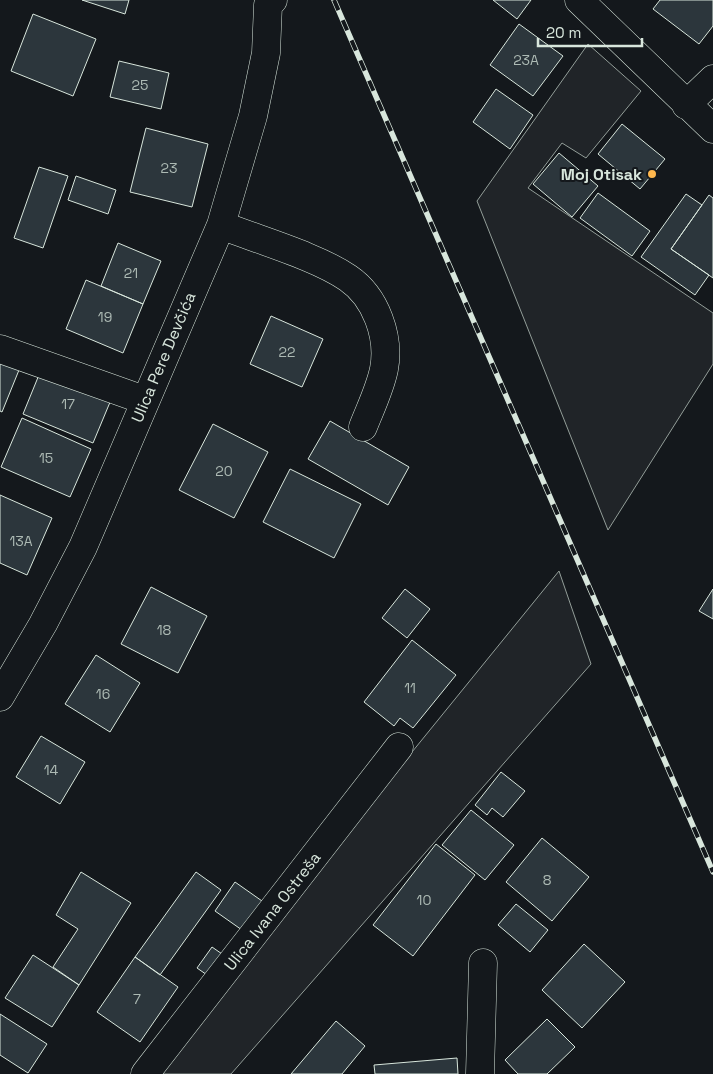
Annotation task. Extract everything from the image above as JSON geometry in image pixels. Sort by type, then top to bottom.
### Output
[{"type":"street","points":[[579,0],[713,129]]},
{"type":"street","name":"Ulica Pere Devčića","points":[[0,697],[43,624],[83,547],[144,400],[221,225],[253,116],[266,53],[269,2]]},
{"type":"street","points":[[686,105],[713,79]]},
{"type":"street","points":[[221,225],[326,266],[349,278],[371,303],[384,330],[384,369],[363,427]]},
{"type":"street","points":[[0,350],[144,400]]},
{"type":"street","name":"Ulica Ivana Ostreša","points":[[145,1074],[399,747]]},
{"type":"street","points":[[480,1074],[483,963]]},
{"type":"shaded area","points":[[588,44],[641,91],[586,158],[562,143],[528,188],[713,313],[713,364],[608,530],[477,201]]},
{"type":"shaded area","points":[[559,571],[591,664],[231,1074],[158,1074],[356,821]]},
{"type":"building","points":[[82,0],[129,0],[125,14]]},
{"type":"building","points":[[493,0],[531,0],[517,19]]},
{"type":"building","points":[[660,0],[713,0],[713,26],[699,44],[653,9]]},
{"type":"building","points":[[33,14],[96,39],[73,96],[11,71]]},
{"type":"building","points":[[519,24],[563,56],[533,96],[490,65]]},
{"type":"building","points":[[119,61],[169,73],[161,109],[110,97]]},
{"type":"building","points":[[496,89],[533,115],[510,149],[473,122]]},
{"type":"building","points":[[622,124],[665,159],[640,189],[598,154]]},
{"type":"building","points":[[146,128],[208,144],[192,207],[130,192]]},
{"type":"building","points":[[559,153],[598,186],[572,217],[533,184]]},
{"type":"building","points":[[39,167],[68,176],[43,248],[14,238]]},
{"type":"building","points":[[76,176],[116,190],[108,214],[68,200]]},
{"type":"building","points":[[598,193],[650,231],[632,256],[580,218]]},
{"type":"building","points":[[686,194],[702,205],[671,249],[709,275],[695,295],[641,257]]},
{"type":"building","points":[[709,195],[713,198],[713,278],[671,249]]},
{"type":"building","points":[[118,243],[161,261],[143,304],[101,286]]},
{"type":"building","points":[[86,280],[143,304],[123,353],[66,329]]},
{"type":"building","points":[[271,316],[323,339],[302,387],[250,364]]},
{"type":"building","points":[[0,363],[19,370],[2,412],[0,411]]},
{"type":"building","points":[[43,365],[113,395],[93,443],[23,414]]},
{"type":"building","points":[[22,418],[91,449],[70,497],[1,467]]},
{"type":"building","points":[[330,421],[409,467],[388,505],[308,459]]},
{"type":"building","points":[[213,424],[268,452],[234,518],[179,490]]},
{"type":"building","points":[[290,469],[361,504],[334,558],[263,522]]},
{"type":"building","points":[[0,495],[52,518],[27,575],[0,563]]},
{"type":"building","points":[[151,587],[207,616],[178,673],[121,644]]},
{"type":"building","points":[[405,589],[430,609],[407,638],[382,618]]},
{"type":"building","points":[[713,589],[713,619],[699,611]]},
{"type":"building","points":[[412,640],[456,675],[413,728],[400,718],[394,726],[364,702]]},
{"type":"building","points":[[96,655],[140,683],[110,732],[65,704]]},
{"type":"building","points":[[41,736],[85,762],[60,804],[16,777]]},
{"type":"building","points":[[501,772],[525,791],[503,817],[492,808],[487,815],[475,805]]},
{"type":"building","points":[[471,810],[514,845],[485,880],[442,845]]},
{"type":"building","points":[[542,838],[589,877],[552,921],[506,882]]},
{"type":"building","points":[[436,844],[475,875],[413,956],[373,925]]},
{"type":"building","points":[[81,872],[131,903],[79,985],[53,967],[78,929],[56,915]]},
{"type":"building","points":[[196,872],[221,890],[160,975],[135,957]]},
{"type":"building","points":[[235,882],[262,901],[242,930],[215,911]]},
{"type":"building","points":[[516,904],[548,930],[530,952],[498,925]]},
{"type":"building","points":[[584,944],[625,982],[582,1028],[542,990]]},
{"type":"building","points":[[212,947],[225,956],[210,977],[197,968]]},
{"type":"building","points":[[33,955],[79,985],[52,1027],[5,998]]},
{"type":"building","points":[[135,957],[178,987],[140,1042],[97,1012]]},
{"type":"building","points":[[0,1014],[47,1044],[28,1073],[0,1055]]},
{"type":"building","points":[[547,1019],[575,1047],[547,1074],[518,1074],[505,1060]]},
{"type":"building","points":[[336,1021],[365,1046],[342,1074],[291,1074]]},
{"type":"building","points":[[457,1058],[458,1074],[375,1074],[374,1065]]},
{"type":"railway","points":[[334,0],[713,872]]},
{"type":"place","name":"Moj Otisak","points":[[652,174]]}]
